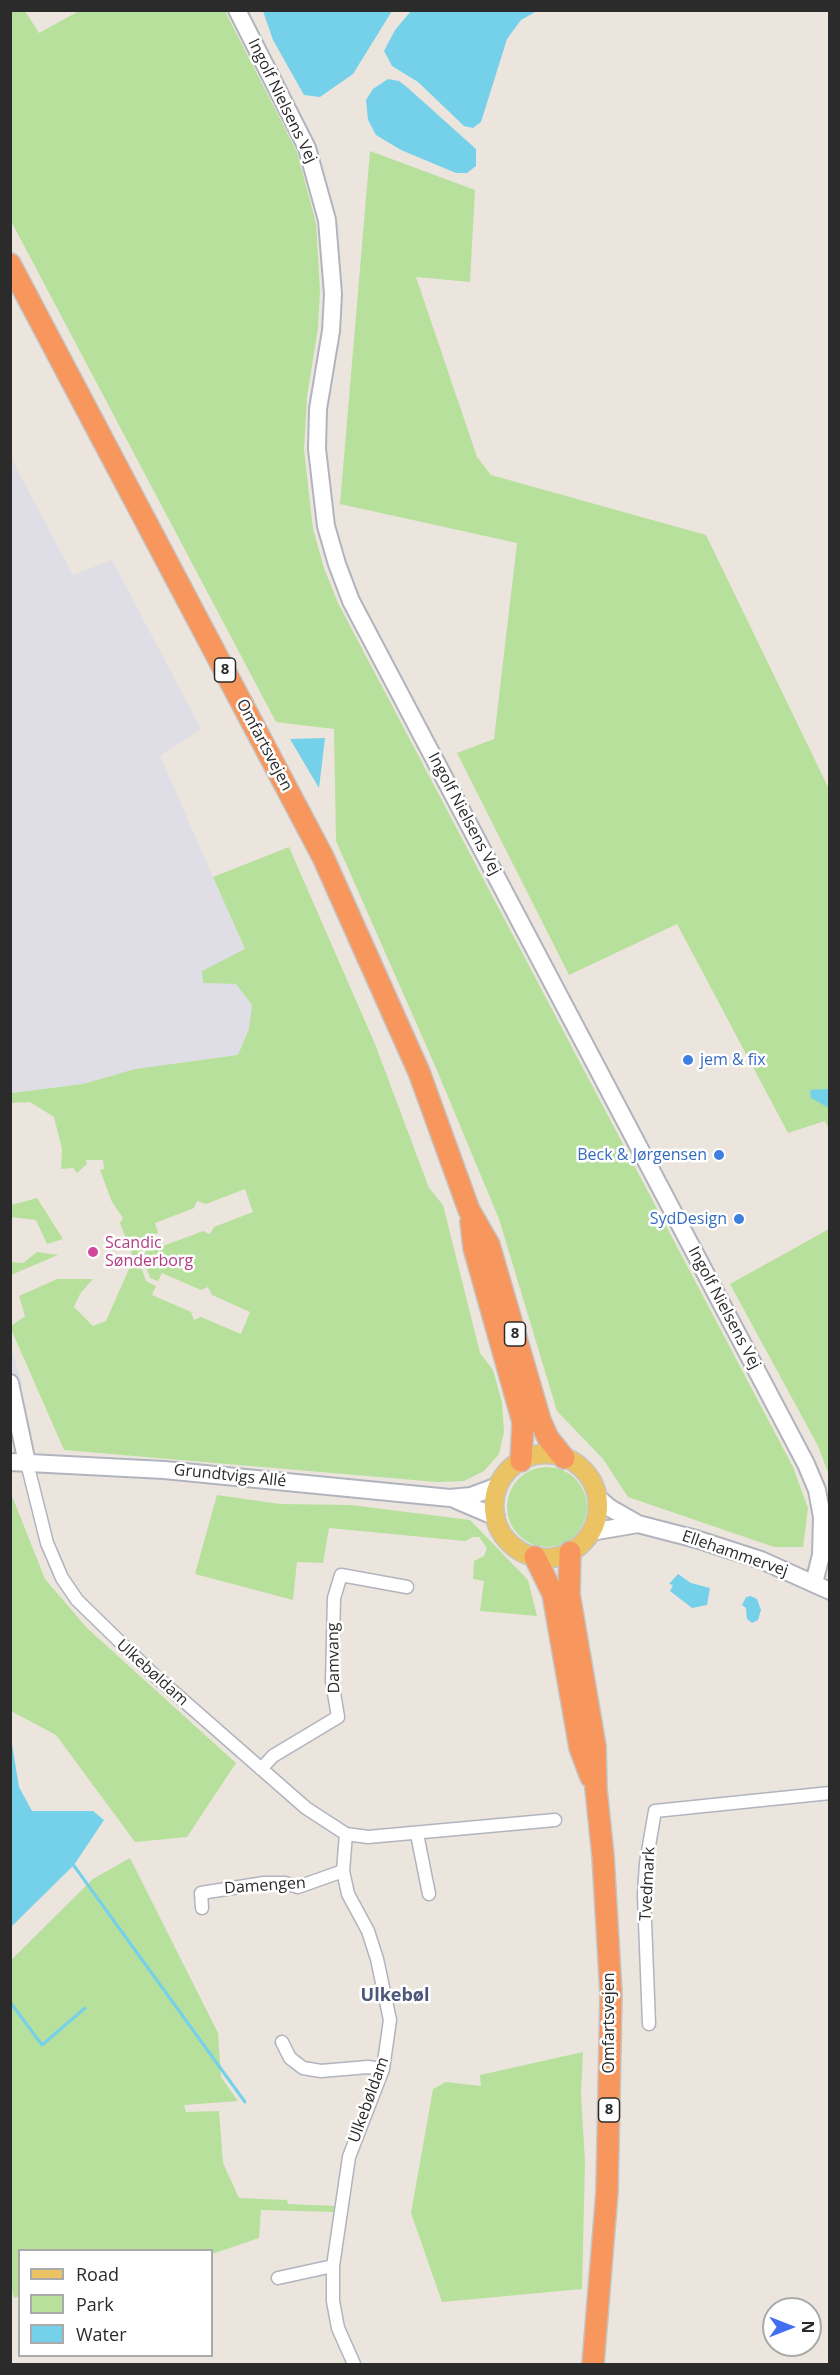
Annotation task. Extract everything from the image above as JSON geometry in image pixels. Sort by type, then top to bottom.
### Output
[{"type":"highway","name":"Omfartsvejen","points":[[10,264],[323,857],[419,1072],[469,1210],[489,1245],[540,1420],[548,1438],[564,1458]]},
{"type":"highway","name":"Omfartsvejen","points":[[469,1210],[474,1248],[523,1422],[521,1461]]},
{"type":"highway","name":"Omfartsvejen","points":[[570,1552],[569,1594],[595,1746],[611,1994],[607,2192],[593,2364]]},
{"type":"highway","name":"Omfartsvejen","points":[[535,1557],[553,1594],[580,1748],[596,1789]]},
{"type":"main road","points":[[564,1458],[538,1455],[521,1461],[506,1474],[498,1486],[495,1500],[496,1517],[502,1533],[513,1546],[535,1557],[553,1558],[570,1552],[591,1532],[598,1512],[597,1497]]},
{"type":"main road","name":"8","points":[[564,1458],[583,1470],[592,1483],[597,1497]]},
{"type":"street","name":"Ingolf Nielsens Vej","points":[[237,10],[307,148],[327,220],[333,294],[331,331],[318,410],[317,449],[320,488],[337,564],[356,611],[806,1464],[817,1490],[822,1518],[821,1555],[814,1583]]},
{"type":"street","points":[[10,1383],[19,1462]]},
{"type":"street","name":"Grundtvigs Allé","points":[[19,1462],[164,1470],[450,1498],[471,1496],[498,1486]]},
{"type":"street","name":"Ulkebøldam","points":[[19,1462],[47,1543],[62,1578],[76,1600],[153,1674],[306,1808],[346,1834],[368,1837],[555,1820]]},
{"type":"street","name":"Ellehammervej","points":[[597,1497],[612,1510],[638,1524],[743,1554],[830,1591]]},
{"type":"street","name":"Grundtvigs Allé","points":[[450,1498],[496,1517]]},
{"type":"street","name":"Ellehammervej","points":[[591,1532],[638,1524]]},
{"type":"street","name":"Damvang","points":[[261,1769],[273,1756],[338,1717],[332,1681],[334,1598],[341,1575],[407,1587]]},
{"type":"street","name":"Tvedmark","points":[[649,2024],[644,1895],[646,1863],[655,1811],[830,1793]]},
{"type":"street","name":"Ulkebøldam","points":[[346,1834],[343,1871],[348,1894],[368,1931],[387,1995],[390,2031],[383,2069],[349,2157],[333,2266],[333,2301],[338,2328],[354,2364]]},
{"type":"street","points":[[417,1834],[429,1894]]},
{"type":"street","name":"Damengen","points":[[202,1908],[201,1893],[264,1883],[285,1883],[298,1887],[343,1871]]},
{"type":"street","points":[[282,2042],[290,2058],[303,2068],[321,2071],[368,2067],[383,2069]]},
{"type":"street","points":[[278,2278],[333,2266]]},
{"type":"shaded area","points":[[10,456],[73,575],[112,560],[201,729],[160,756],[245,950],[204,983],[236,984],[252,1005],[249,1029],[238,1055],[135,1069],[83,1084],[11,1093]]},
{"type":"shaded area","points":[[10,1344],[22,1383],[11,1420],[10,1420]]},
{"type":"green space","points":[[10,11],[25,11],[39,33],[79,11],[225,11],[297,152],[316,223],[320,290],[318,328],[307,397],[304,449],[313,529],[324,568],[338,603],[793,1467],[808,1508],[803,1547],[774,1547],[628,1497],[603,1459],[557,1411],[499,1219],[436,1068],[336,841],[334,729],[276,722],[11,221]]},
{"type":"green space","points":[[370,151],[475,190],[470,282],[416,277],[477,457],[491,475],[706,535],[829,789],[829,1129],[825,1121],[788,1133],[677,924],[569,975],[457,753],[494,739],[517,543],[340,504]]},
{"type":"green space","points":[[289,847],[375,1044],[429,1188],[443,1205],[480,1353],[493,1370],[502,1402],[504,1432],[499,1454],[484,1471],[464,1481],[437,1482],[64,1450],[11,1329],[11,1326],[25,1316],[19,1296],[57,1279],[93,1279],[80,1294],[74,1307],[93,1326],[106,1321],[132,1262],[139,1262],[146,1281],[156,1286],[152,1295],[191,1312],[194,1320],[201,1317],[241,1334],[250,1312],[212,1295],[208,1287],[201,1290],[162,1273],[158,1281],[150,1278],[143,1258],[151,1240],[159,1237],[163,1246],[203,1231],[210,1234],[214,1227],[253,1212],[245,1189],[206,1204],[197,1201],[194,1208],[155,1223],[158,1233],[147,1237],[139,1255],[132,1255],[120,1223],[123,1218],[112,1202],[100,1170],[104,1169],[103,1160],[86,1160],[87,1164],[77,1173],[73,1168],[61,1169],[62,1149],[54,1117],[30,1102],[11,1103],[11,1093],[83,1084],[135,1069],[238,1055],[249,1029],[252,1005],[236,984],[203,983],[202,971],[245,949],[213,877]]},
{"type":"green space","points":[[37,1198],[63,1239],[47,1244],[36,1220],[11,1217],[11,1205]]},
{"type":"green space","points":[[829,1229],[829,1475],[818,1446],[730,1284]]},
{"type":"green space","points":[[37,1252],[58,1255],[11,1275],[11,1262],[23,1263]]},
{"type":"green space","points":[[547,1467],[562,1470],[575,1479],[584,1492],[587,1507],[584,1522],[575,1535],[562,1544],[547,1547],[532,1544],[519,1535],[510,1522],[507,1507],[510,1492],[519,1479],[532,1470]]},
{"type":"green space","points":[[10,1491],[45,1579],[87,1628],[236,1763],[187,1837],[135,1842],[56,1735],[11,1711]]},
{"type":"green space","points":[[217,1495],[280,1504],[351,1505],[470,1520],[528,1580],[537,1616],[480,1611],[484,1581],[473,1579],[474,1561],[484,1556],[487,1548],[479,1537],[465,1541],[329,1528],[323,1563],[297,1562],[293,1600],[195,1574]]},
{"type":"green space","points":[[130,1858],[218,2033],[221,2077],[238,2101],[184,2105],[186,2112],[219,2111],[223,2163],[239,2198],[287,2200],[288,2204],[337,2206],[336,2212],[261,2210],[259,2238],[213,2254],[213,2249],[18,2249],[18,2296],[14,2298],[10,2282],[10,1961],[93,1879]]},
{"type":"green space","points":[[583,2052],[581,2095],[585,2162],[582,2289],[442,2302],[411,2213],[433,2089],[446,2082],[481,2086],[480,2075]]},
{"type":"water","points":[[263,10],[392,11],[353,74],[320,97],[304,95],[273,40]]},
{"type":"water","points":[[411,11],[537,11],[521,20],[507,39],[481,122],[473,128],[464,126],[418,82],[392,66],[384,51],[395,30]]},
{"type":"water","points":[[388,79],[399,81],[408,88],[476,149],[476,166],[467,173],[456,173],[401,150],[376,135],[368,120],[366,100],[373,89]]},
{"type":"water","points":[[325,738],[319,788],[290,739]]},
{"type":"water","points":[[829,1089],[829,1108],[811,1098],[810,1090]]},
{"type":"water","points":[[678,1574],[691,1583],[710,1588],[707,1605],[692,1608],[670,1591],[673,1585],[669,1584]]},
{"type":"water","points":[[751,1596],[757,1599],[761,1610],[758,1620],[752,1623],[747,1619],[746,1608],[742,1605],[746,1597]]},
{"type":"water","points":[[11,1738],[19,1787],[32,1811],[93,1811],[104,1820],[74,1865],[11,1927]]},
{"type":"waterway","points":[[72,1863],[245,2102]]},
{"type":"waterway","points":[[10,2002],[42,2045],[85,2008]]},
{"type":"place","name":"jem & fix","points":[[688,1060]]},
{"type":"place","name":"Beck & Jørgensen","points":[[719,1155]]},
{"type":"place","name":"SydDesign","points":[[739,1219]]},
{"type":"place","name":"Scandic Sønderborg","points":[[93,1252]]},
{"type":"district","name":"Ulkebøl","points":[[395,1996]]}]
